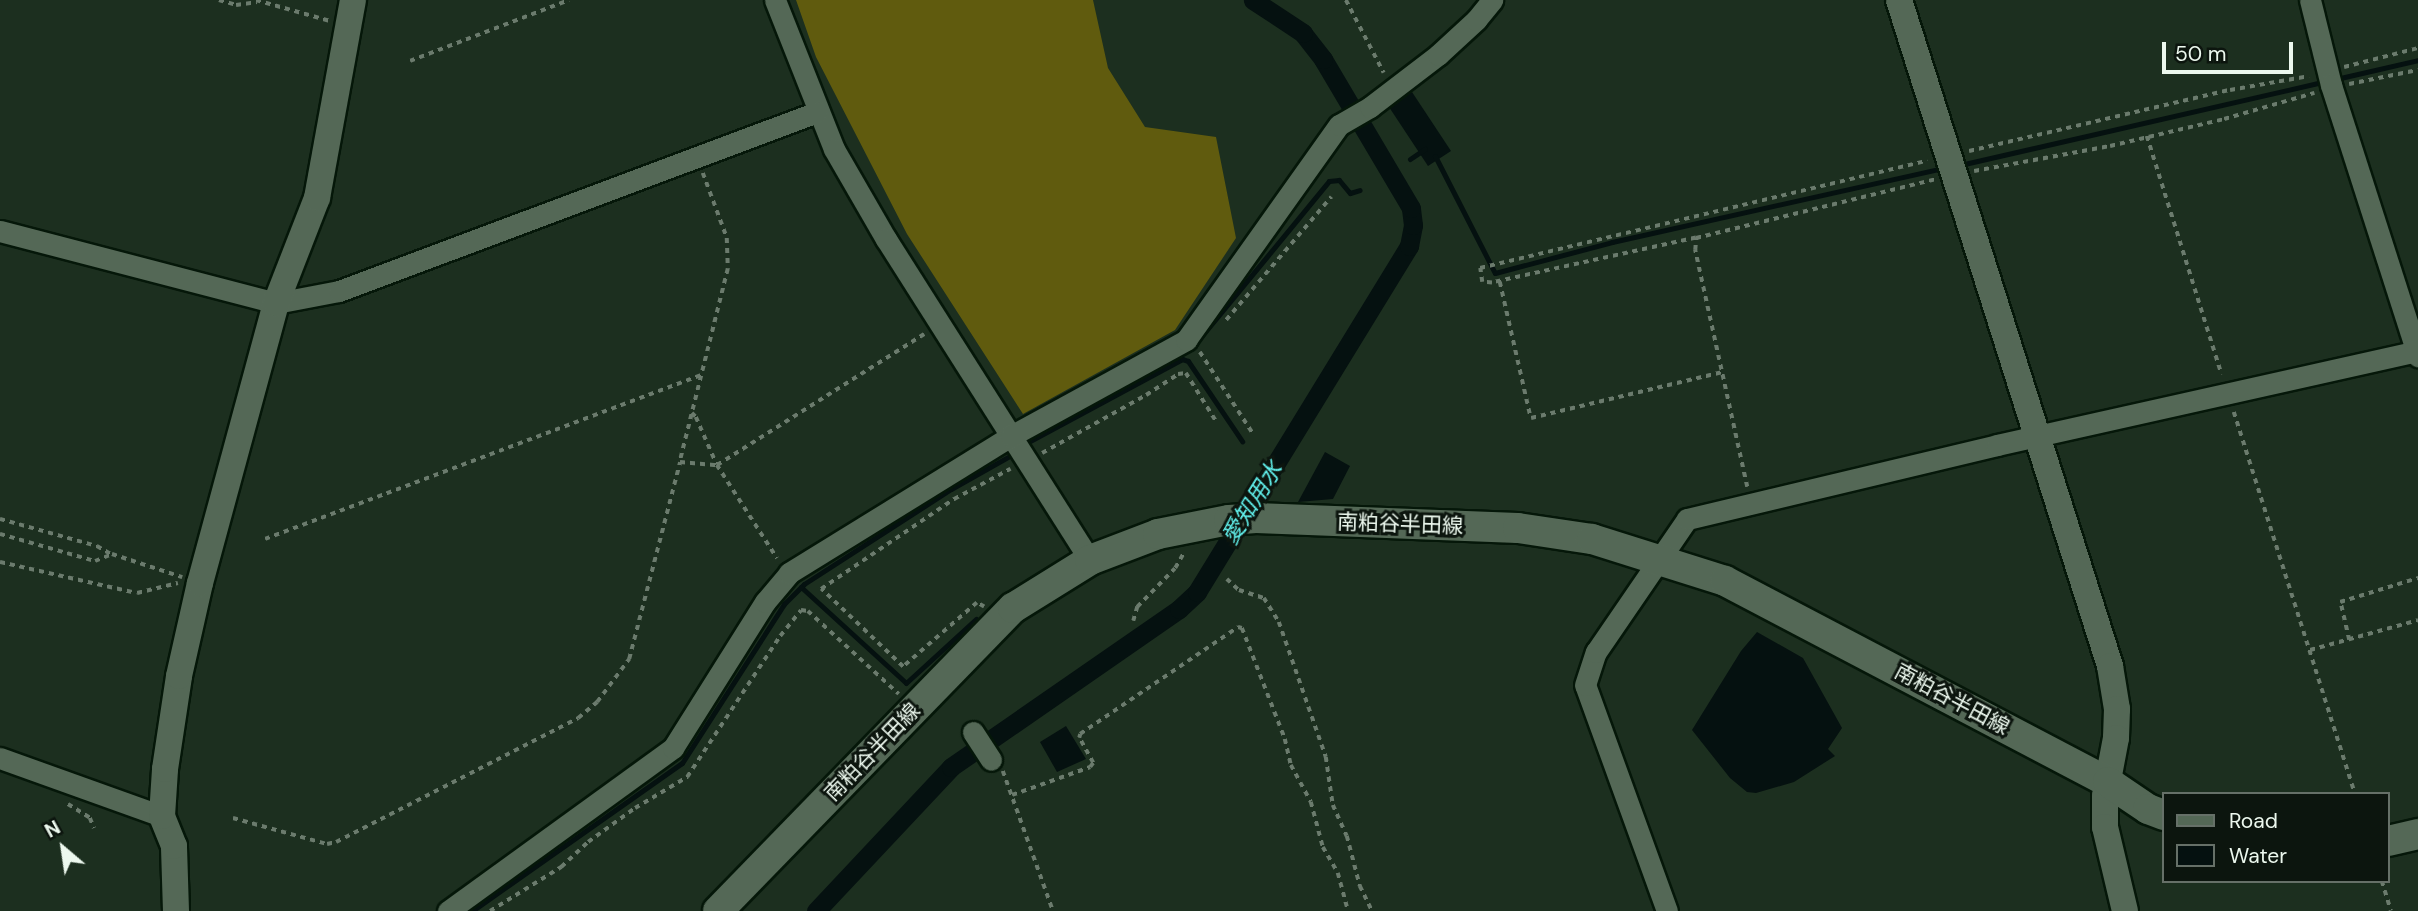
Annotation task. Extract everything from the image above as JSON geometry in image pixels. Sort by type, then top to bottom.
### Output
[{"type":"main road","name":"南粕谷半田線","points":[[718,911],[1013,608],[1090,560],[1181,528],[1242,519],[1518,528],[1592,539],[1726,581],[2108,782],[2148,809],[2162,813]]},
{"type":"main road","points":[[2390,841],[2418,834]]},
{"type":"street","points":[[176,911],[174,846],[162,816],[165,769],[192,580],[276,303],[317,198],[354,0]]},
{"type":"street","points":[[775,0],[834,149],[886,239],[1090,560]]},
{"type":"street","points":[[448,911],[673,748],[765,602],[788,575],[1012,436],[1199,344],[1339,125],[1370,107],[1438,55],[1476,20],[1492,0]]},
{"type":"street","points":[[1899,0],[2110,666],[2117,709],[2105,827],[2124,911]]},
{"type":"street","points":[[1667,911],[1586,685],[1596,652],[1687,519],[2038,437],[2418,353],[2330,80],[2309,0]]},
{"type":"street","points":[[0,231],[276,303],[339,291],[817,111]]},
{"type":"street","points":[[973,732],[991,760]]},
{"type":"street","points":[[0,758],[162,816]]},
{"type":"path","points":[[219,0],[236,5],[258,1],[349,26]]},
{"type":"path","points":[[410,61],[569,0]]},
{"type":"path","points":[[1346,0],[1384,73],[1395,88]]},
{"type":"path","points":[[2418,48],[2330,80],[2224,119],[2053,158],[1952,166],[1480,268],[1482,282],[1500,282],[1696,238],[1952,166],[2230,90],[2330,80],[2418,70]]},
{"type":"path","points":[[2147,136],[2354,792]]},
{"type":"path","points":[[233,818],[243,823],[327,844],[336,842],[578,718],[597,702],[629,659],[728,269],[727,238],[698,158]]},
{"type":"path","points":[[1224,323],[1331,197]]},
{"type":"path","points":[[1696,238],[1695,250],[1752,502]]},
{"type":"path","points":[[1500,282],[1531,418],[1722,372]]},
{"type":"path","points":[[680,462],[717,465],[940,323]]},
{"type":"path","points":[[1199,344],[1254,435]]},
{"type":"path","points":[[997,624],[977,603],[904,667],[821,589],[954,499],[1146,395],[1178,374],[1186,373],[1216,421]]},
{"type":"path","points":[[265,539],[702,375]]},
{"type":"path","points":[[692,413],[717,465],[788,575]]},
{"type":"path","points":[[0,519],[97,546],[112,554],[192,580]]},
{"type":"path","points":[[1133,621],[1137,607],[1175,568],[1183,553],[1185,544],[1181,528]]},
{"type":"path","points":[[0,534],[95,561],[112,554]]},
{"type":"path","points":[[0,562],[137,593],[192,580]]},
{"type":"path","points":[[2349,640],[2340,602],[2418,578]]},
{"type":"path","points":[[1227,579],[1239,590],[1265,598],[1279,622],[1326,757],[1334,805],[1347,836],[1360,886],[1372,911]]},
{"type":"path","points":[[490,911],[561,867],[588,842],[635,808],[687,777],[780,636],[801,610],[818,620],[913,709]]},
{"type":"path","points":[[2310,650],[2418,620]]},
{"type":"path","points":[[1012,795],[1090,767],[1093,763],[1079,738],[1080,734],[1238,627],[1242,628],[1285,739],[1291,765],[1311,802],[1323,847],[1338,873],[1348,911]]},
{"type":"path","points":[[991,760],[1002,770],[1053,911]]},
{"type":"path","points":[[2383,883],[2391,911]]},
{"type":"shaded area","points":[[796,0],[1093,0],[1108,68],[1145,127],[1216,137],[1236,238],[1175,330],[1023,414],[907,234],[816,57]]},
{"type":"water","points":[[1412,92],[1451,151],[1428,166],[1389,107]]},
{"type":"water","points":[[1325,452],[1350,466],[1333,499],[1298,502]]},
{"type":"water","points":[[1757,632],[1803,658],[1842,728],[1828,749],[1835,756],[1794,782],[1756,793],[1747,792],[1730,778],[1692,730],[1741,651]]},
{"type":"water","points":[[1066,726],[1086,759],[1057,772],[1040,742]]},
{"type":"waterway","name":"愛知用水","points":[[816,911],[951,767],[1179,609],[1197,592],[1409,246],[1413,225],[1411,208],[1323,59],[1303,33],[1253,0]]},
{"type":"waterway","points":[[2336,79],[2418,60]]},
{"type":"waterway","points":[[1960,165],[2326,81]]},
{"type":"waterway","points":[[1410,159],[1425,149]]},
{"type":"waterway","points":[[1435,156],[1495,273],[1612,242],[1944,168]]},
{"type":"waterway","points":[[1200,338],[1329,181],[1339,180],[1350,193],[1360,190]]},
{"type":"waterway","points":[[1030,441],[1182,359],[1188,361],[1242,441]]},
{"type":"waterway","points":[[472,911],[682,763],[784,604],[804,584],[951,489],[1008,457]]},
{"type":"waterway","points":[[801,587],[906,683],[976,619]]}]
